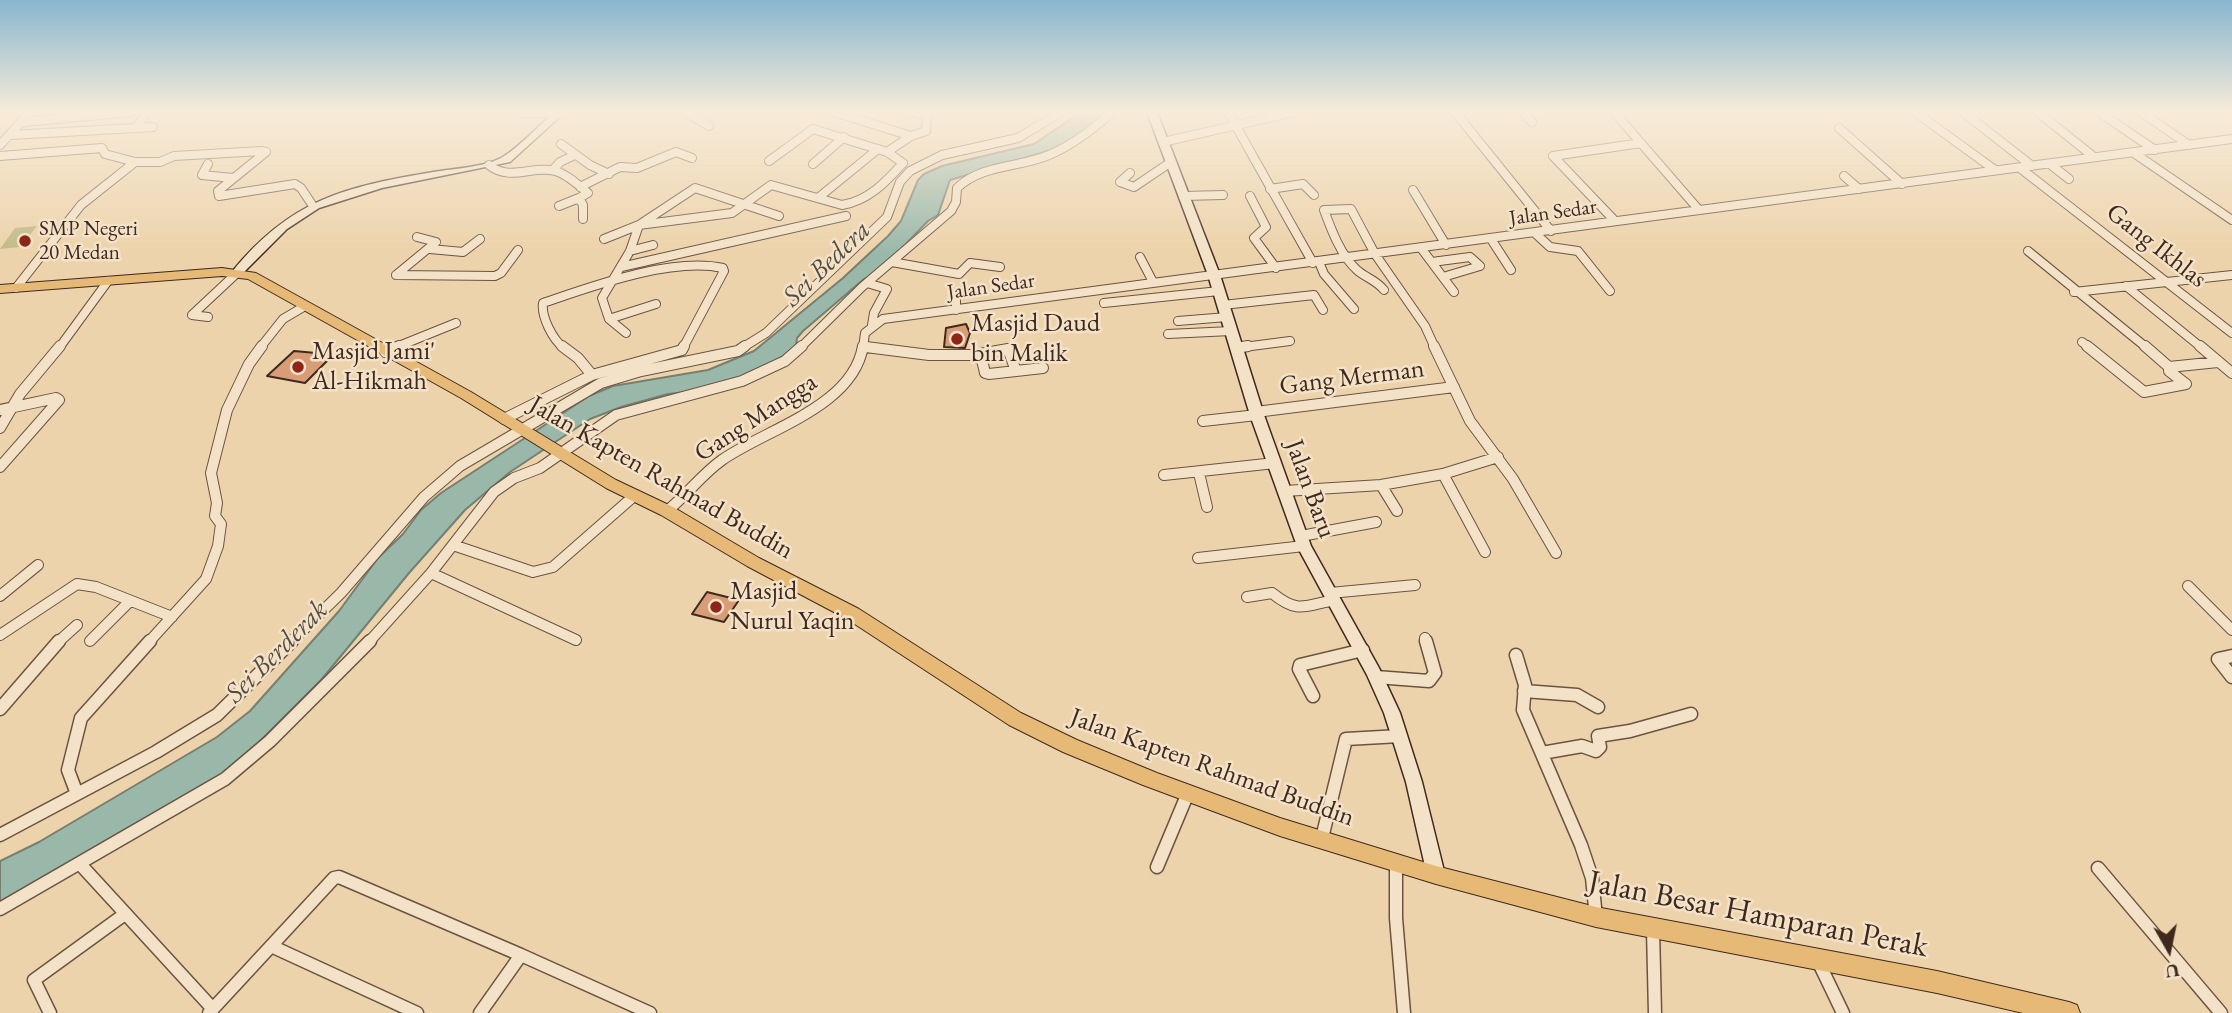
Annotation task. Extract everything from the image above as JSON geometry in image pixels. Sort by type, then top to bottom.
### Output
[{"type":"main road","name":"Jalan Kapten Rahmad Buddin","points":[[0,289],[238,272],[251,276],[634,496],[871,626],[979,698],[1070,746],[1280,827],[1436,875]]},
{"type":"main road","name":"Jalan Besar Hamparan Perak","points":[[1436,875],[1653,930],[1937,982],[2069,1013]]},
{"type":"street","points":[[125,159],[135,162],[163,162],[168,159]]},
{"type":"street","points":[[257,159],[218,191],[219,196],[295,184],[301,188],[313,206]]},
{"type":"street","points":[[208,317],[192,315],[289,222],[313,206],[433,173],[489,165],[507,159]]},
{"type":"street","points":[[553,170],[566,159]]},
{"type":"street","points":[[583,159],[610,174]]},
{"type":"street","points":[[580,187],[620,167],[637,168],[658,159]]},
{"type":"street","points":[[813,164],[818,159]]},
{"type":"street","points":[[818,198],[865,159]]},
{"type":"street","points":[[639,225],[732,213],[771,185],[846,205],[864,199],[903,163],[898,159]]},
{"type":"street","points":[[0,835],[217,715],[341,593],[441,480],[610,380],[743,349],[766,333],[887,217],[900,182],[909,172],[934,159]]},
{"type":"street","points":[[0,909],[225,779],[291,722],[431,573],[494,492],[514,478],[540,468],[557,450],[616,415],[742,381],[785,361],[867,283],[951,211],[956,202],[957,188],[966,178],[1034,159]]},
{"type":"street","points":[[1254,159],[1324,274],[1354,309]]},
{"type":"street","points":[[1492,159],[1550,231]]},
{"type":"street","points":[[1556,159],[1615,221]]},
{"type":"street","points":[[1655,159],[1699,210]]},
{"type":"street","points":[[1874,159],[1902,184]]},
{"type":"street","points":[[1980,159],[1995,170]]},
{"type":"street","points":[[2023,159],[2032,166]]},
{"type":"street","name":"Jalan Sedar","points":[[875,323],[1153,282],[1276,268],[2079,159]]},
{"type":"street","points":[[2143,159],[2232,220]]},
{"type":"street","points":[[16,288],[81,205],[135,162]]},
{"type":"street","points":[[1130,173],[1120,182],[1134,187],[1171,162]]},
{"type":"street","name":"Jalan Baru","points":[[1171,162],[1214,275],[1257,414],[1302,541],[1362,648],[1400,736],[1423,815],[1436,875]]},
{"type":"street","points":[[208,163],[202,175],[233,178]]},
{"type":"street","points":[[2049,164],[2069,179]]},
{"type":"street","points":[[489,165],[494,170],[512,173],[553,170],[588,194],[559,206]]},
{"type":"street","name":"Gang Ikhlas","points":[[2020,168],[2232,333]]},
{"type":"street","points":[[1844,176],[1859,189]]},
{"type":"street","points":[[1270,189],[1303,184],[1314,195]]},
{"type":"street","points":[[604,239],[639,225],[695,188],[779,215]]},
{"type":"street","points":[[1413,190],[1446,244]]},
{"type":"street","points":[[1183,196],[1223,195]]},
{"type":"street","points":[[1250,196],[1266,227],[1254,238],[1276,268]]},
{"type":"street","points":[[579,198],[583,205],[583,219]]},
{"type":"street","points":[[1384,290],[1374,277],[1357,271],[1347,258],[1324,210],[1351,209],[1375,254],[1425,326],[1470,421],[1498,457],[1556,554]]},
{"type":"street","points":[[621,267],[846,216]]},
{"type":"street","points":[[626,333],[609,318],[602,298],[630,251],[639,225]]},
{"type":"street","points":[[1536,233],[1550,247],[1578,251],[1610,291]]},
{"type":"street","points":[[417,237],[436,241],[430,249],[396,275],[495,276],[501,273],[518,250]]},
{"type":"street","points":[[430,249],[463,253],[470,251],[480,239]]},
{"type":"street","points":[[1491,239],[1511,270]]},
{"type":"street","points":[[630,251],[653,245]]},
{"type":"street","points":[[1421,248],[1454,292]]},
{"type":"street","points":[[2028,251],[2074,292],[2133,335],[2186,384],[2144,392],[2082,342]]},
{"type":"street","points":[[1140,257],[1153,282]]},
{"type":"street","points":[[1432,262],[1470,257],[1480,266],[1443,277]]},
{"type":"street","points":[[891,262],[959,274],[970,263],[1000,267]]},
{"type":"street","points":[[504,419],[592,375],[682,350],[724,271],[720,266],[697,266],[609,283],[543,304],[556,342],[578,358],[592,375]]},
{"type":"street","points":[[2074,292],[2232,275]]},
{"type":"street","points":[[0,428],[10,415],[11,408],[52,358],[108,281]]},
{"type":"street","name":"Gang Mangga","points":[[667,512],[705,472],[828,398],[850,378],[861,364],[866,347],[865,333],[875,323],[874,313],[887,289],[867,283]]},
{"type":"street","points":[[2126,286],[2232,373]]},
{"type":"street","points":[[1104,303],[1219,291]]},
{"type":"street","points":[[956,294],[956,310]]},
{"type":"street","points":[[1168,334],[1314,295],[1324,310]]},
{"type":"street","points":[[609,318],[656,304]]},
{"type":"street","points":[[77,794],[68,770],[81,718],[206,579],[218,546],[221,524],[215,516],[216,489],[211,481],[211,473],[231,400],[249,364],[274,329],[283,319],[304,306]]},
{"type":"street","points":[[1178,321],[1227,318]]},
{"type":"street","points":[[385,352],[456,323]]},
{"type":"street","points":[[1236,348],[1290,341]]},
{"type":"street","points":[[866,347],[929,355],[973,355],[1009,349],[1016,371]]},
{"type":"street","points":[[973,355],[982,360],[986,374],[1044,368]]},
{"type":"street","points":[[2169,367],[2218,362]]},
{"type":"street","name":"Gang Merman","points":[[1203,421],[1454,387]]},
{"type":"street","points":[[0,410],[56,398],[59,400],[0,467]]},
{"type":"street","points":[[1285,491],[1381,485],[1443,474],[1498,457]]},
{"type":"street","points":[[1164,475],[1275,463]]},
{"type":"street","points":[[1199,473],[1207,507]]},
{"type":"street","points":[[1443,474],[1485,552]]},
{"type":"street","points":[[1381,485],[1398,511]]},
{"type":"street","points":[[453,545],[533,572],[543,572],[553,567],[634,496]]},
{"type":"street","points":[[1198,558],[1302,541],[1376,522]]},
{"type":"street","points":[[0,596],[38,565]]},
{"type":"street","points":[[431,573],[576,640]]},
{"type":"street","points":[[0,635],[73,585],[91,586],[172,617]]},
{"type":"street","points":[[1247,597],[1272,593],[1288,606],[1296,608],[1332,596],[1415,585]]},
{"type":"street","points":[[2188,586],[2232,629]]},
{"type":"street","points":[[90,641],[130,601]]},
{"type":"street","points":[[0,709],[76,625]]},
{"type":"street","points":[[1376,677],[1429,681],[1435,673],[1425,638]]},
{"type":"street","points":[[1313,696],[1299,669],[1300,665],[1362,648]]},
{"type":"street","points":[[1516,655],[1524,691],[1523,710],[1581,845],[1592,878],[1597,917]]},
{"type":"street","points":[[2232,656],[2218,659],[2232,677]]},
{"type":"street","points":[[1524,691],[1577,695],[1598,707]]},
{"type":"street","points":[[1542,753],[1582,746],[1596,751],[1600,747],[1598,736],[1630,731],[1691,714]]},
{"type":"street","points":[[1322,838],[1346,739],[1400,736]]},
{"type":"street","points":[[1157,867],[1188,793]]},
{"type":"street","points":[[1396,862],[1396,919],[1404,1013]]},
{"type":"street","points":[[80,864],[211,1011],[334,878],[339,877],[521,954],[650,1013]]},
{"type":"street","points":[[2098,868],[2221,1013]]},
{"type":"street","points":[[46,1007],[50,1013],[34,980],[125,914]]},
{"type":"street","points":[[1653,930],[1655,1013]]},
{"type":"street","points":[[271,946],[417,1013]]},
{"type":"street","points":[[480,1013],[521,954]]},
{"type":"street","points":[[1818,961],[1843,1013]]},
{"type":"shaded area","name":"Sei Berderak","points":[[970,159],[1020,159],[950,180],[938,215],[928,221],[877,274],[864,279],[803,331],[797,338],[796,347],[777,360],[714,389],[668,394],[590,419],[510,472],[465,510],[322,679],[234,767],[0,903],[0,861],[39,842],[217,737],[250,711],[339,611],[378,558],[403,534],[421,510],[441,493],[589,396],[613,386],[708,370],[754,351],[843,278],[888,236],[901,221],[918,180],[924,174],[942,166]]},
{"type":"shaded area","points":[[37,226],[20,247],[0,249],[15,228]]},
{"type":"building","name":"Masjid Daud bin Malik","points":[[966,324],[970,333],[965,348],[944,347],[946,328]]},
{"type":"building","name":"Masjid Jami' Al-Hikmah","points":[[294,351],[327,354],[323,358],[329,359],[305,383],[267,376]]},
{"type":"building","name":"Masjid Nurul Yaqin","points":[[707,592],[739,600],[724,622],[692,614]]},
{"type":"place","name":"SMP Negeri 20 Medan","points":[[25,241]]},
{"type":"place","name":"Masjid Daud bin Malik","points":[[957,339]]},
{"type":"place","name":"Masjid Jami' Al-Hikmah","points":[[298,367]]},
{"type":"place","name":"Masjid Nurul Yaqin","points":[[716,607]]},
{"type":"water label","name":"Sei Bedera","points":[[827,264]]}]
